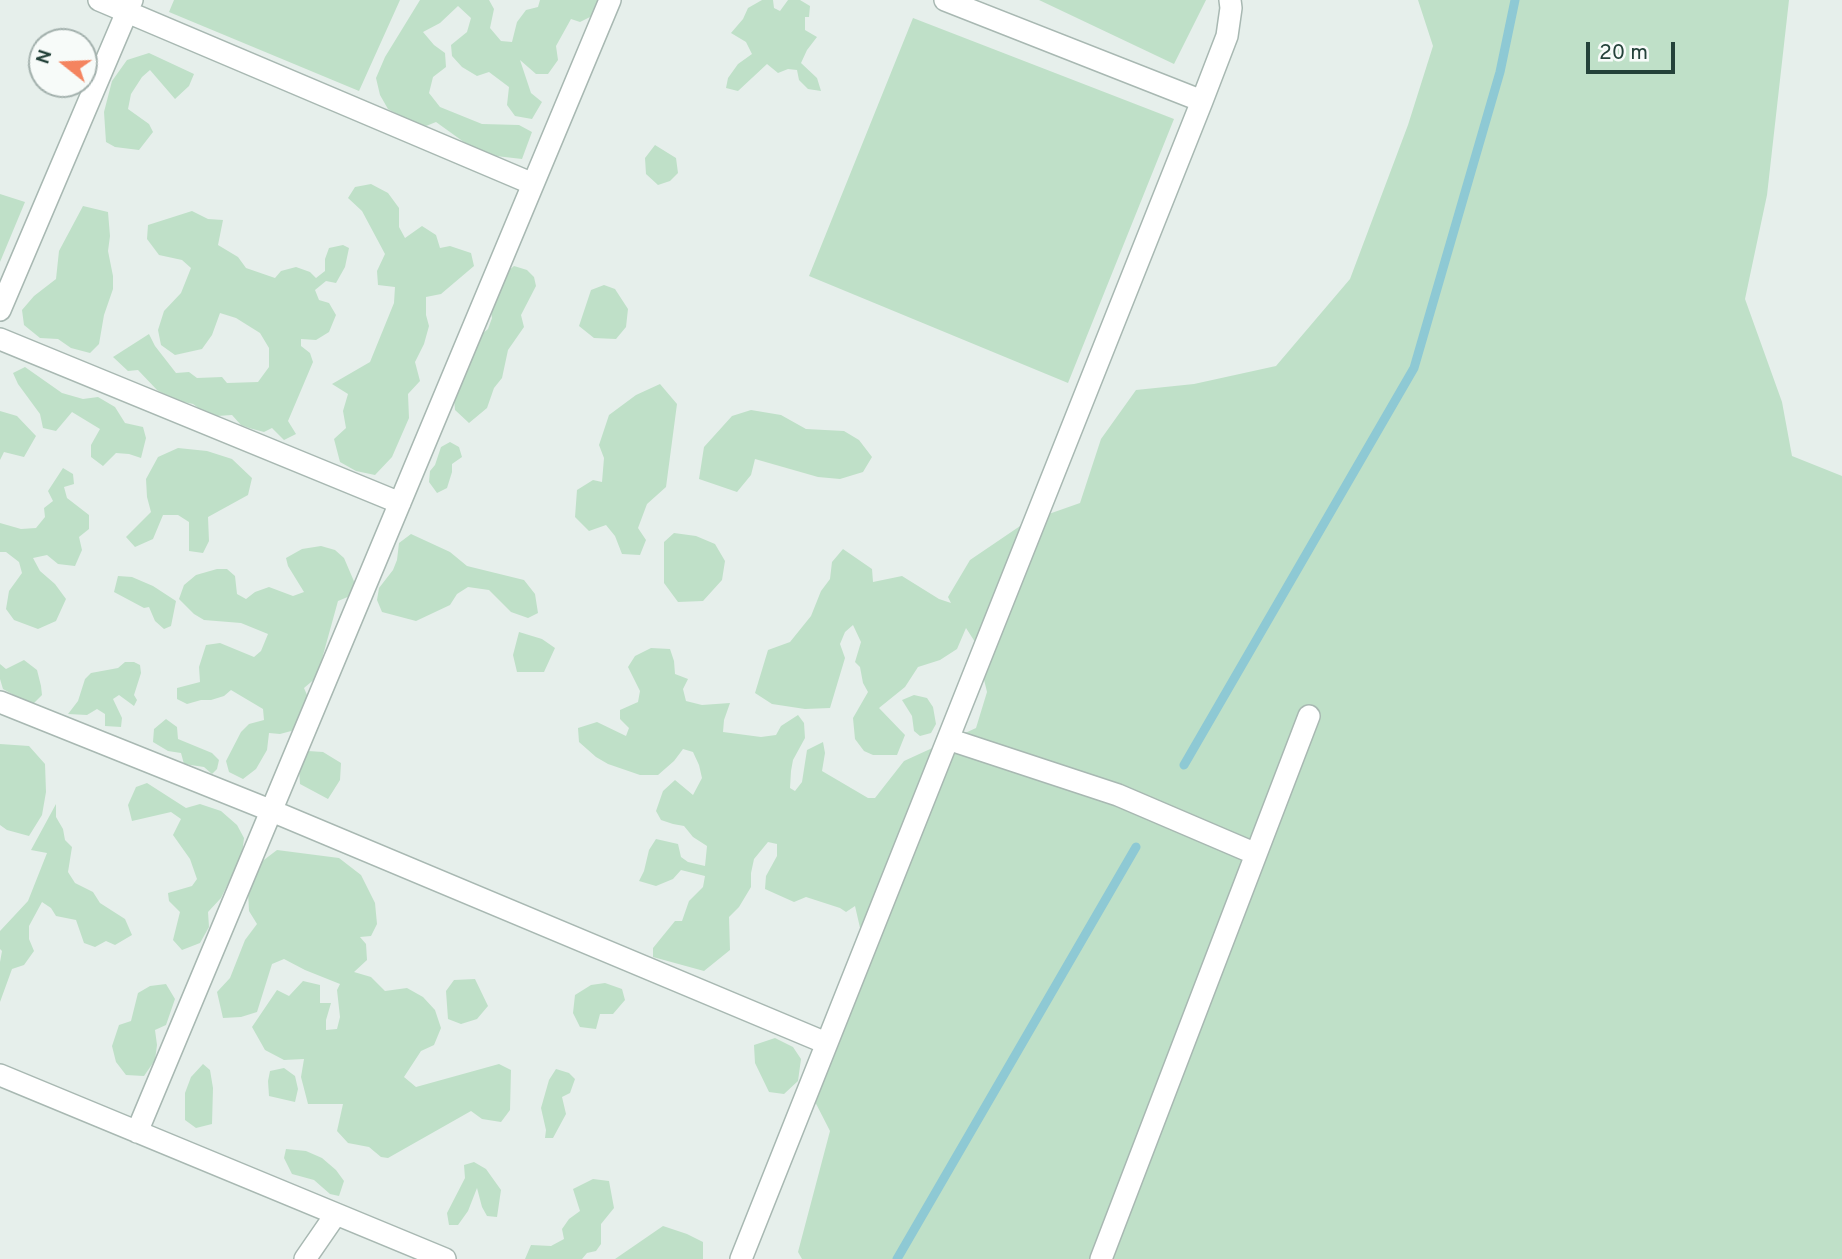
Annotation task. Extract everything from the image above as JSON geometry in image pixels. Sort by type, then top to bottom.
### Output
[{"type":"street","points":[[99,0],[130,6],[533,184]]},
{"type":"street","points":[[138,1132],[610,0]]},
{"type":"street","points":[[946,0],[1202,101]]},
{"type":"street","points":[[741,1259],[1202,101],[1227,36],[1230,0]]},
{"type":"street","points":[[0,310],[130,6]]},
{"type":"street","points":[[0,339],[400,503]]},
{"type":"street","points":[[0,702],[272,811],[827,1043]]},
{"type":"street","points":[[1101,1259],[1309,716]]},
{"type":"street","points":[[948,739],[1118,795],[1256,854]]},
{"type":"street","points":[[0,1075],[445,1259]]},
{"type":"street","points":[[305,1259],[336,1214]]},
{"type":"green space","points":[[174,0],[400,0],[359,91],[169,12]]},
{"type":"green space","points":[[420,0],[489,0],[494,9],[490,28],[501,41],[512,42],[517,22],[526,10],[538,7],[540,0],[597,0],[599,3],[592,16],[580,22],[571,19],[556,46],[558,60],[548,74],[536,74],[520,60],[531,93],[542,102],[532,119],[515,116],[507,105],[509,87],[489,72],[477,76],[462,67],[452,56],[451,45],[467,32],[471,18],[458,6],[440,23],[423,32],[445,53],[446,67],[433,77],[429,93],[440,107],[482,124],[519,125],[532,132],[522,159],[496,156],[468,145],[436,122],[426,126],[388,109],[380,95],[376,78],[385,57]]},
{"type":"green space","points":[[762,0],[773,0],[774,8],[780,11],[788,0],[800,0],[810,6],[809,17],[805,17],[805,30],[817,37],[801,63],[817,78],[821,91],[808,89],[799,80],[797,70],[788,69],[778,73],[767,64],[738,91],[726,88],[728,78],[738,64],[752,54],[746,42],[731,33],[748,8]]},
{"type":"green space","points":[[1039,0],[1206,0],[1174,64]]},
{"type":"green space","points":[[1418,0],[1789,0],[1767,195],[1745,299],[1782,402],[1792,456],[1842,476],[1842,1259],[802,1259],[798,1252],[830,1131],[809,1090],[867,958],[855,906],[846,912],[806,897],[794,902],[765,889],[766,876],[777,856],[777,844],[768,842],[754,859],[751,887],[739,907],[729,917],[730,950],[704,971],[653,957],[653,948],[675,921],[682,921],[689,901],[703,887],[705,876],[681,870],[673,879],[656,886],[639,881],[649,850],[656,839],[678,844],[681,857],[688,862],[705,866],[707,846],[693,837],[684,826],[661,820],[656,811],[663,791],[675,780],[693,795],[702,778],[699,765],[693,752],[683,749],[658,775],[640,775],[596,757],[579,742],[578,728],[597,722],[626,736],[629,728],[620,719],[620,710],[638,702],[640,691],[628,667],[635,656],[651,648],[670,649],[675,674],[688,679],[683,689],[686,701],[702,705],[730,703],[723,732],[761,737],[776,735],[781,726],[798,715],[804,723],[805,738],[793,760],[790,788],[795,791],[802,782],[807,750],[823,742],[825,753],[822,771],[868,798],[875,798],[904,761],[976,728],[987,692],[975,642],[966,628],[957,649],[940,660],[918,667],[905,687],[879,708],[905,735],[897,755],[873,755],[864,751],[855,739],[853,718],[868,692],[860,667],[855,662],[861,642],[853,625],[845,632],[840,644],[845,658],[830,708],[805,709],[772,704],[755,693],[768,650],[790,642],[811,616],[821,591],[830,579],[832,562],[843,549],[872,569],[873,582],[902,576],[939,599],[951,603],[948,597],[970,560],[1026,522],[1080,503],[1101,439],[1136,390],[1194,384],[1276,366],[1350,279],[1408,125],[1433,46]]},
{"type":"green space","points":[[913,18],[1174,119],[1068,383],[809,276]]},
{"type":"green space","points":[[149,53],[194,74],[189,86],[175,99],[150,70],[142,77],[131,94],[128,109],[149,124],[153,132],[139,150],[115,147],[106,142],[104,112],[112,81],[127,60]]},
{"type":"green space","points":[[655,145],[676,158],[678,173],[670,181],[658,185],[646,174],[645,158]]},
{"type":"green space","points":[[371,184],[388,193],[399,208],[399,227],[405,238],[422,226],[436,235],[440,248],[450,246],[471,253],[474,266],[441,294],[426,297],[429,326],[415,362],[420,381],[408,394],[409,418],[392,457],[375,475],[356,471],[340,462],[334,439],[346,428],[343,411],[348,394],[332,384],[370,362],[394,303],[395,287],[378,285],[377,271],[385,254],[362,211],[348,198],[355,187]]},
{"type":"green space","points":[[0,194],[25,202],[0,262]]},
{"type":"green space","points":[[83,206],[108,212],[108,251],[113,276],[113,289],[104,315],[99,344],[90,353],[71,348],[58,339],[40,338],[24,325],[22,310],[34,296],[56,279],[59,251]]},
{"type":"green space","points":[[192,211],[208,219],[223,220],[218,245],[238,257],[246,268],[275,278],[281,271],[296,267],[310,272],[316,278],[325,271],[329,248],[343,245],[349,248],[345,267],[336,283],[326,281],[315,290],[319,300],[329,303],[336,315],[329,332],[316,340],[301,339],[301,346],[310,353],[313,362],[288,421],[296,434],[284,440],[272,428],[264,432],[249,428],[241,425],[232,415],[217,416],[204,412],[193,404],[174,400],[157,390],[138,370],[128,371],[113,357],[149,334],[176,373],[189,372],[197,378],[222,377],[227,383],[258,382],[269,367],[269,348],[260,333],[236,318],[220,313],[212,335],[202,349],[175,355],[161,345],[158,330],[164,311],[181,293],[191,268],[182,260],[159,255],[147,239],[148,225]]},
{"type":"green space","points":[[514,266],[527,270],[534,277],[536,286],[521,315],[524,327],[508,350],[502,378],[494,388],[487,408],[469,423],[455,410],[454,398],[477,338],[488,329],[492,318],[490,306],[504,274]]},
{"type":"green space","points":[[604,285],[615,289],[628,309],[626,327],[616,339],[594,338],[579,326],[591,290]]},
{"type":"green space","points":[[25,367],[62,393],[83,399],[98,397],[115,407],[125,423],[143,427],[146,438],[141,458],[116,453],[103,466],[91,457],[91,445],[100,429],[72,412],[56,431],[43,428],[40,414],[13,373]]},
{"type":"green space","points":[[660,384],[677,404],[666,487],[647,504],[638,528],[646,540],[640,555],[622,554],[615,536],[606,525],[589,531],[575,517],[577,490],[593,480],[602,482],[604,458],[599,445],[609,415],[636,395]]},
{"type":"green space","points":[[751,410],[781,415],[806,429],[844,431],[859,440],[872,457],[863,472],[840,479],[818,477],[755,459],[751,475],[737,492],[699,479],[704,447],[732,416]]},
{"type":"green space","points":[[0,411],[17,416],[36,436],[24,457],[4,452],[0,460]]},
{"type":"green space","points":[[450,442],[459,447],[462,457],[452,464],[447,488],[437,493],[429,482],[430,471],[441,447]]},
{"type":"green space","points":[[178,448],[207,451],[232,459],[252,478],[248,495],[208,517],[209,541],[203,553],[189,551],[189,522],[178,515],[163,515],[153,539],[135,547],[126,537],[151,512],[146,479],[158,457]]},
{"type":"green space","points":[[63,468],[73,474],[74,484],[64,487],[67,498],[89,515],[89,529],[79,537],[82,550],[75,566],[58,564],[47,555],[33,558],[40,571],[55,584],[66,599],[56,621],[38,629],[14,620],[6,609],[9,591],[22,573],[19,562],[6,552],[0,552],[0,523],[21,529],[36,528],[45,517],[44,508],[53,501],[48,491]]},
{"type":"green space","points":[[674,533],[696,536],[715,544],[725,561],[722,580],[703,601],[678,602],[664,583],[664,542]]},
{"type":"green space","points":[[411,534],[450,552],[467,566],[524,580],[535,594],[538,613],[528,618],[511,612],[489,590],[468,587],[457,594],[450,605],[416,621],[382,612],[377,600],[379,588],[393,570],[399,543]]},
{"type":"green space","points":[[321,546],[335,550],[344,558],[356,586],[350,596],[338,601],[317,677],[304,688],[307,695],[306,709],[295,730],[280,734],[269,733],[267,750],[256,769],[243,779],[229,772],[226,761],[241,732],[249,724],[264,720],[263,709],[231,690],[224,696],[187,704],[177,699],[177,688],[200,682],[199,667],[206,645],[220,643],[254,657],[261,651],[268,634],[241,623],[204,620],[179,599],[184,585],[196,575],[217,569],[227,569],[235,576],[237,594],[246,599],[269,587],[293,596],[304,592],[286,558],[302,549]]},
{"type":"green space","points":[[118,576],[132,577],[153,586],[176,601],[171,626],[164,629],[155,621],[149,607],[144,608],[114,592]]},
{"type":"green space","points":[[519,632],[542,639],[555,648],[544,672],[517,672],[513,655]]},
{"type":"green space","points":[[24,660],[37,670],[41,686],[42,695],[32,705],[3,689],[0,679],[0,664],[6,669]]},
{"type":"green space","points":[[125,662],[140,665],[141,673],[134,695],[137,700],[134,706],[119,695],[113,699],[122,718],[121,727],[105,726],[105,714],[97,709],[87,715],[68,714],[78,701],[85,679],[91,673],[118,668]]},
{"type":"green space","points":[[914,695],[927,698],[933,707],[936,724],[931,733],[920,736],[914,731],[912,716],[902,700]]},
{"type":"green space","points":[[166,719],[177,727],[178,739],[212,753],[219,760],[217,769],[212,774],[204,767],[184,764],[181,753],[168,751],[153,742],[154,729]]},
{"type":"green space","points":[[0,744],[29,746],[45,764],[46,792],[42,815],[29,836],[7,830],[0,825]]},
{"type":"green space","points":[[308,751],[323,752],[341,763],[340,780],[328,799],[300,784],[299,768]]},
{"type":"green space","points":[[147,783],[186,808],[200,804],[221,811],[237,825],[244,838],[242,855],[221,898],[208,912],[209,927],[200,943],[182,950],[173,940],[180,912],[169,901],[168,893],[192,886],[197,879],[190,859],[173,835],[181,819],[171,812],[132,821],[128,805],[136,787]]},
{"type":"green space","points":[[56,804],[56,817],[63,829],[65,840],[72,847],[68,872],[75,883],[93,892],[100,903],[125,919],[132,935],[115,945],[106,941],[95,947],[84,943],[76,920],[56,916],[51,908],[42,902],[29,926],[29,939],[34,951],[24,965],[12,969],[0,1002],[0,931],[28,901],[47,853],[31,850]]},
{"type":"green space","points":[[277,850],[339,858],[361,875],[375,903],[377,924],[371,936],[360,937],[366,944],[367,960],[354,972],[371,977],[385,991],[407,988],[423,997],[435,1010],[441,1028],[434,1045],[421,1051],[404,1077],[416,1087],[499,1064],[511,1070],[510,1110],[501,1122],[482,1119],[471,1111],[388,1158],[381,1157],[369,1147],[348,1143],[337,1131],[343,1104],[308,1104],[301,1077],[304,1059],[284,1060],[265,1050],[252,1027],[277,990],[289,996],[303,981],[320,985],[320,1003],[331,1003],[326,1030],[337,1029],[340,1017],[337,990],[340,984],[284,959],[272,964],[257,1012],[241,1017],[223,1018],[217,992],[230,978],[245,940],[257,924],[249,911],[248,891],[256,866]]},
{"type":"green space","points":[[475,979],[488,1006],[477,1019],[461,1024],[448,1019],[446,991],[454,980]]},
{"type":"green space","points":[[605,983],[622,989],[625,1000],[613,1014],[600,1014],[596,1029],[580,1027],[573,1013],[575,995],[591,985]]},
{"type":"green space","points":[[166,984],[175,999],[166,1025],[155,1030],[155,1060],[144,1076],[126,1075],[116,1062],[112,1046],[119,1025],[131,1021],[138,993],[150,986]]},
{"type":"green space","points":[[775,1038],[793,1047],[801,1059],[798,1081],[784,1094],[769,1092],[755,1063],[754,1045]]},
{"type":"green space","points":[[203,1064],[210,1070],[213,1088],[212,1124],[196,1128],[185,1120],[185,1093],[191,1077]]},
{"type":"green space","points":[[284,1068],[295,1076],[298,1089],[295,1102],[269,1096],[270,1071]]},
{"type":"green space","points":[[556,1069],[569,1073],[575,1079],[570,1093],[562,1097],[566,1114],[553,1138],[545,1138],[541,1108],[549,1080]]},
{"type":"green space","points":[[286,1149],[306,1151],[322,1158],[336,1170],[344,1181],[339,1196],[330,1194],[314,1180],[292,1174],[284,1158]]},
{"type":"green space","points":[[474,1162],[486,1169],[501,1190],[497,1217],[487,1216],[477,1188],[468,1211],[458,1225],[449,1225],[447,1213],[465,1178],[464,1165]]},
{"type":"green space","points":[[593,1179],[609,1181],[614,1208],[601,1224],[601,1244],[596,1251],[587,1253],[582,1259],[525,1259],[531,1245],[551,1246],[564,1239],[562,1229],[569,1219],[580,1211],[573,1189]]},
{"type":"green space","points":[[663,1226],[703,1242],[703,1259],[615,1259]]},
{"type":"waterway","points":[[1184,765],[1414,368],[1500,72],[1515,0]]},
{"type":"waterway","points":[[897,1259],[1136,847]]}]
